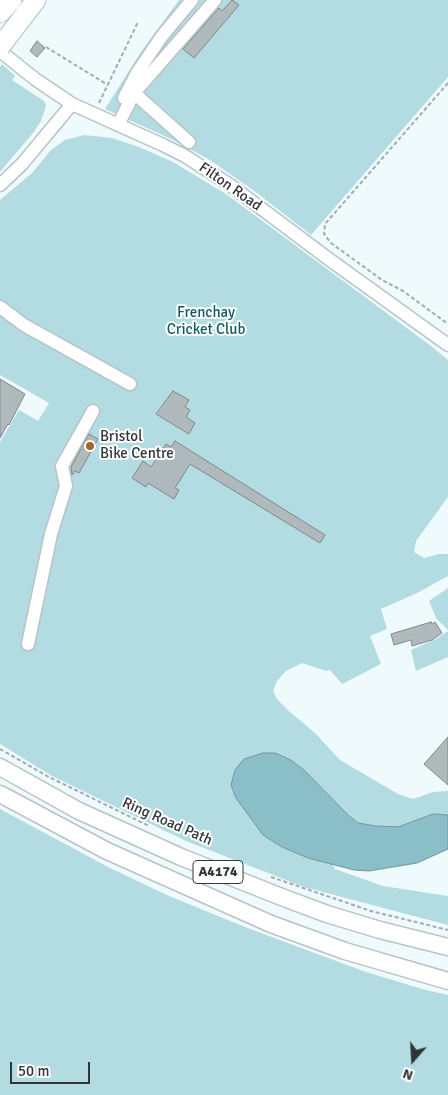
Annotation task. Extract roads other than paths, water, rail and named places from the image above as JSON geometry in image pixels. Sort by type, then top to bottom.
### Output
[{"type":"highway","points":[[0,13],[12,0]]},
{"type":"highway","points":[[0,47],[36,0]]},
{"type":"main road","name":"A4174","points":[[0,767],[79,811],[181,857],[278,896],[336,917],[448,947]]},
{"type":"main road","name":"A4174","points":[[0,794],[107,851],[271,924],[353,954],[448,981]]},
{"type":"street","points":[[115,124],[118,108],[137,73],[162,36],[192,0]]},
{"type":"street","points":[[115,124],[134,93],[215,0]]},
{"type":"street","name":"Filton Road","points":[[0,51],[35,79],[72,104],[185,156],[230,184],[317,251],[448,345]]},
{"type":"street","points":[[134,93],[189,142]]},
{"type":"street","points":[[0,185],[22,164],[72,104]]},
{"type":"street","points":[[0,307],[24,326],[130,384]]},
{"type":"street","points":[[28,644],[51,534],[66,486],[62,466],[93,410]]},
{"type":"place","name":"Bristol Bike Centre","points":[[90,446]]},
{"type":"park label","name":"Frenchay Cricket Club","points":[[206,322]]}]
